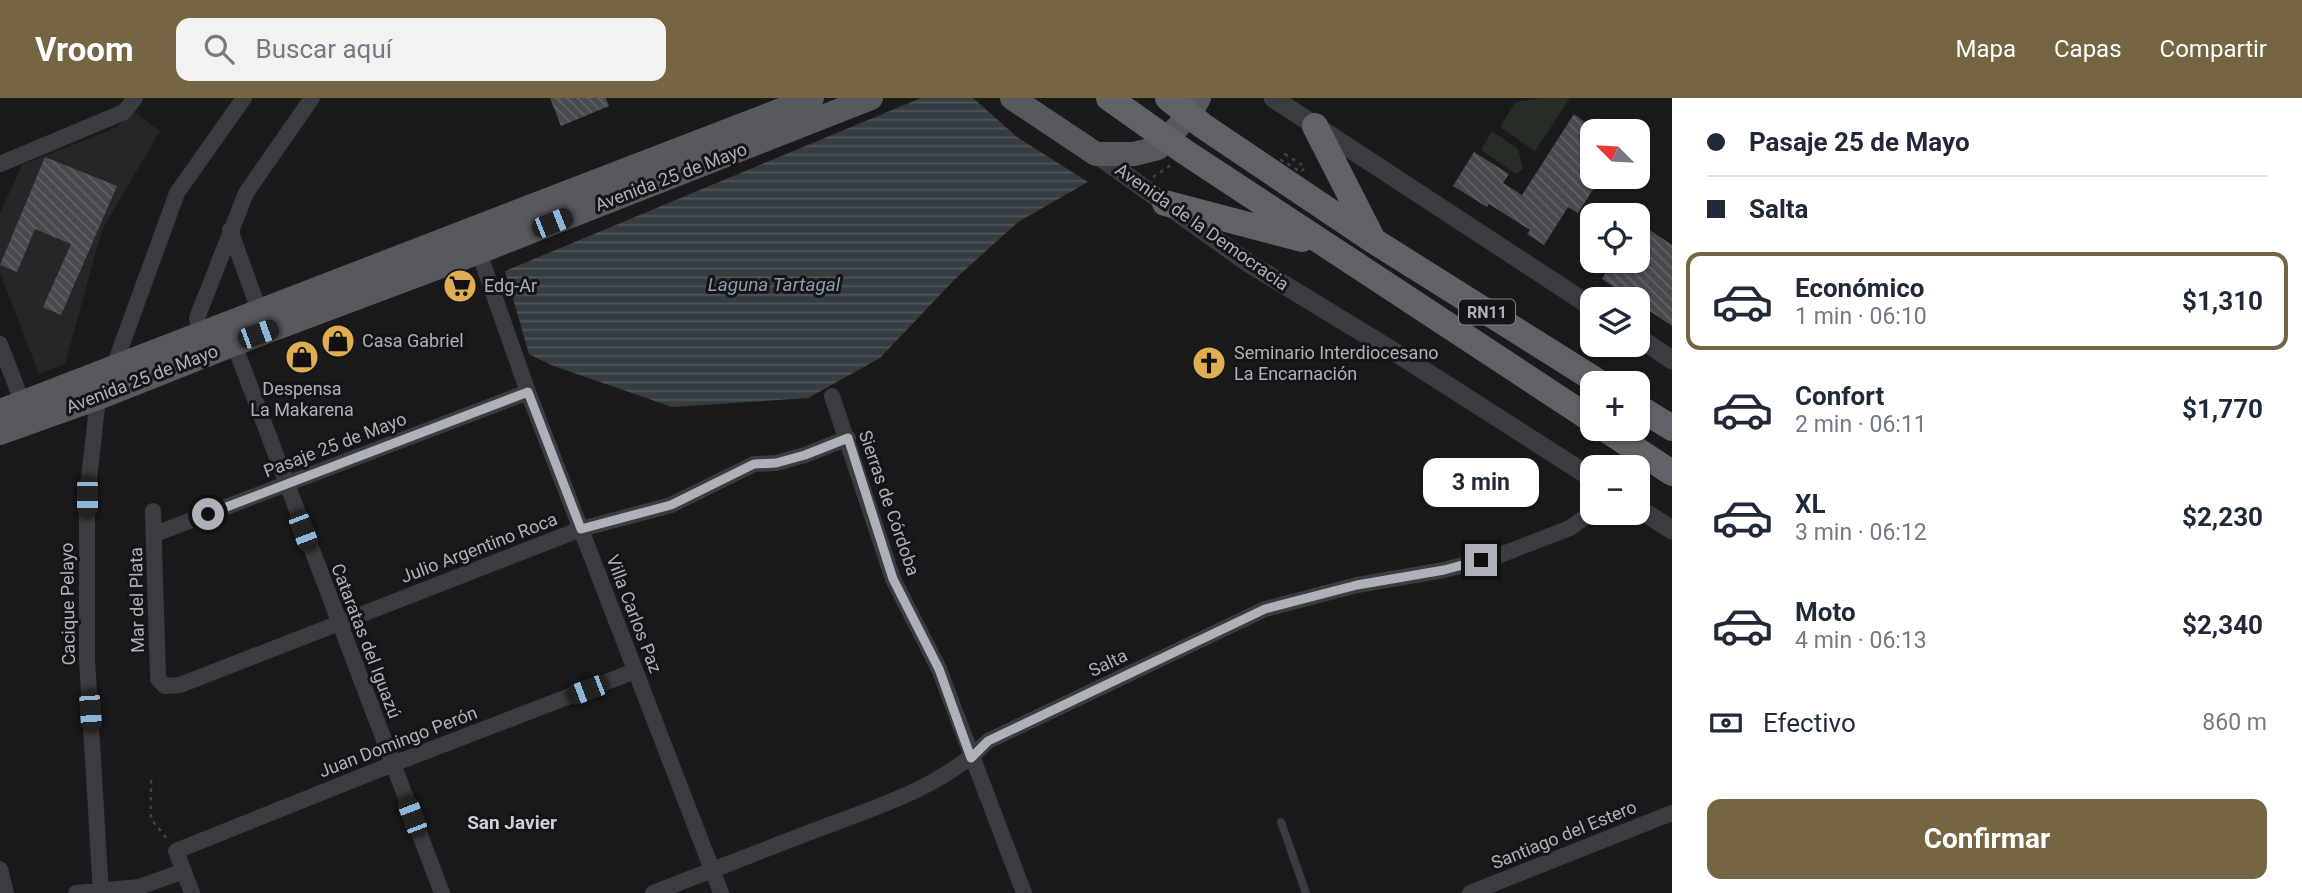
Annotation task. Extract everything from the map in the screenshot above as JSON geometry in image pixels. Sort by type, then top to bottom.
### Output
[{"type":"highway","name":"RN11","points":[[1110,98],[1171,151],[1332,249],[1580,413]]},
{"type":"highway","name":"RN11","points":[[1168,98],[1194,106],[1203,126],[1374,242],[1581,371]]},
{"type":"highway","points":[[1315,126],[1374,242]]},
{"type":"highway","points":[[1165,203],[1287,234],[1332,249]]},
{"type":"highway","points":[[1650,414],[1672,428]]},
{"type":"highway","points":[[1623,441],[1672,473]]},
{"type":"main road","name":"Avenida 25 de Mayo","points":[[0,433],[17,411],[114,366],[201,334],[230,334],[259,310],[812,98]]},
{"type":"main road","name":"Avenida 25 de Mayo","points":[[17,411],[97,398],[230,334],[479,252],[871,98]]},
{"type":"main road","points":[[1012,98],[1096,154],[1134,154],[1158,148],[1171,151],[1194,106]]},
{"type":"street","points":[[0,164],[124,112],[135,98]]},
{"type":"street","points":[[114,366],[177,192],[244,98]]},
{"type":"street","points":[[201,334],[197,318],[246,193],[313,98]]},
{"type":"street","points":[[1273,98],[1580,299]]},
{"type":"street","name":"Avenida de la Democracia","points":[[1096,154],[1250,264],[1406,359],[1580,470]]},
{"type":"street","name":"Villa Carlos Paz","points":[[471,228],[528,392],[722,893]]},
{"type":"street","points":[[230,230],[259,310]]},
{"type":"street","name":"Cataratas del Iguazú","points":[[230,334],[442,893]]},
{"type":"street","points":[[0,344],[17,411]]},
{"type":"street","points":[[1650,345],[1672,360]]},
{"type":"street","name":"Pasaje 25 de Mayo","points":[[155,534],[528,392]]},
{"type":"street","name":"Sierras de Córdoba","points":[[832,396],[893,579],[939,669],[1024,893]]},
{"type":"street","name":"Cacique Pelayo","points":[[97,398],[87,497],[87,660],[101,891]]},
{"type":"street","name":"Julio Argentino Roca","points":[[166,686],[180,685],[581,529],[671,505],[754,464],[776,463],[795,458],[848,438]]},
{"type":"street","name":"Mar del Plata","points":[[153,511],[158,678],[166,686]]},
{"type":"street","points":[[1650,516],[1672,530]]},
{"type":"street","name":"Salta","points":[[653,893],[871,809],[949,773],[971,758],[988,741],[1265,609],[1357,585],[1444,570],[1500,555],[1570,528],[1580,521]]},
{"type":"street","name":"Juan Domingo Perón","points":[[176,851],[635,671]]},
{"type":"street","name":"Santiago del Estero","points":[[1470,893],[1672,813]]},
{"type":"street","points":[[176,851],[192,893]]},
{"type":"street","points":[[0,869],[6,893]]},
{"type":"street","points":[[76,893],[139,887],[184,871]]},
{"type":"lane","points":[[1280,822],[1306,893]]},
{"type":"path","points":[[1142,185],[1171,151]]},
{"type":"path","points":[[151,780],[151,819],[176,851]]},
{"type":"shaded area","points":[[1570,98],[1535,151],[1500,127],[1515,102]]},
{"type":"shaded area","points":[[132,110],[160,131],[102,230],[65,364],[39,374],[0,273],[0,213],[22,165],[118,127]]},
{"type":"shaded area","points":[[1492,131],[1518,149],[1523,169],[1516,174],[1481,150]]},
{"type":"water","name":"Laguna Tartagal","points":[[921,98],[973,98],[1017,137],[1088,182],[1018,222],[955,279],[880,358],[808,398],[672,407],[551,365],[529,354],[505,271]]},
{"type":"building","points":[[550,98],[606,98],[609,106],[561,126]]},
{"type":"building","points":[[1574,114],[1580,119],[1580,189],[1593,189],[1584,203],[1580,203],[1578,213],[1568,207],[1544,245],[1527,234],[1530,230],[1489,204],[1487,207],[1453,186],[1474,152],[1509,174],[1503,183],[1522,195]]},
{"type":"building","points":[[45,157],[117,186],[61,315],[43,307],[71,244],[35,229],[17,272],[0,265]]},
{"type":"building","points":[[1650,230],[1672,245],[1672,326],[1650,311],[1650,287],[1614,287],[1602,279],[1605,273],[1650,273]]},
{"type":"place","name":"Edg-Ar","points":[[460,286]]},
{"type":"place","name":"Casa Gabriel","points":[[338,341]]},
{"type":"place","name":"Despensa La Makarena","points":[[302,357]]},
{"type":"place","name":"Seminario Interdiocesano La Encarnación","points":[[1209,363]]},
{"type":"district","name":"San Javier","points":[[512,822]]},
{"type":"route","points":[[208,514],[528,392],[581,529],[671,505],[754,464],[776,463],[805,455],[848,438],[893,579],[939,669],[971,758],[988,741],[1265,609],[1357,585],[1444,570],[1481,560]]}]
